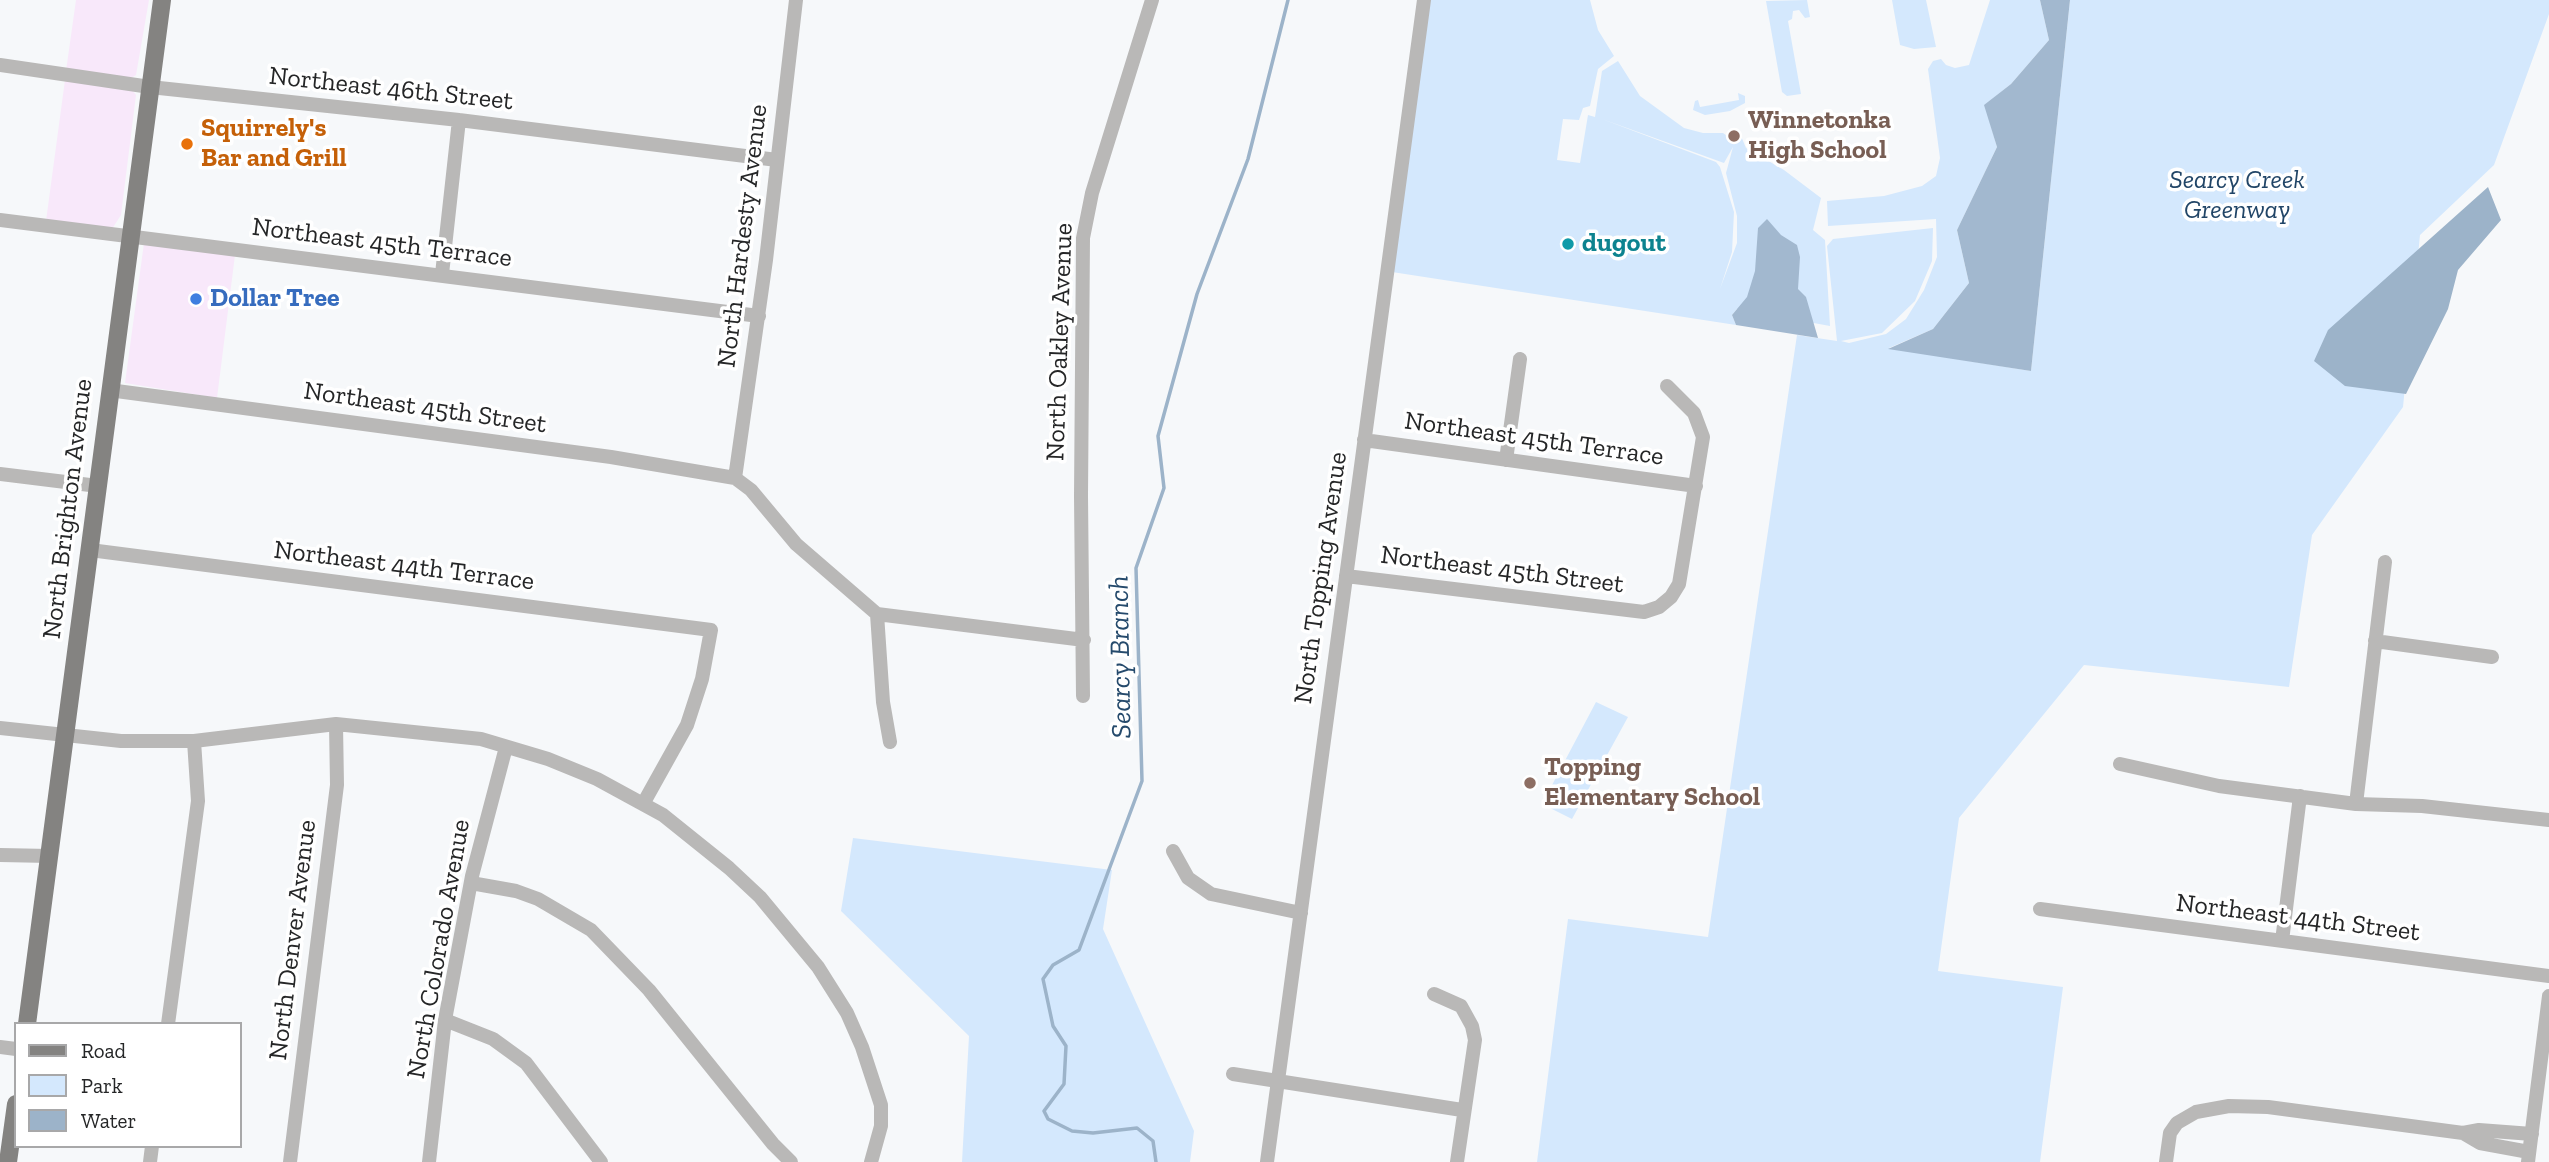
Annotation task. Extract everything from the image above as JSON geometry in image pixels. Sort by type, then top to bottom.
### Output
[{"type":"main road","name":"North Brighton Avenue","points":[[27,1022],[162,0]]},
{"type":"main road","points":[[8,1162],[14,1118]]},
{"type":"street","name":"North Hardesty Avenue","points":[[735,478],[759,316],[796,0]]},
{"type":"street","name":"North Oakley Avenue","points":[[1083,696],[1080,443],[1083,238],[1092,193],[1152,0]]},
{"type":"street","name":"North Topping Avenue","points":[[1267,1162],[1424,0]]},
{"type":"street","name":"Northeast 46th Street","points":[[0,65],[150,87],[459,120],[778,160]]},
{"type":"street","points":[[442,274],[459,120]]},
{"type":"street","name":"Northeast 45th Terrace","points":[[0,220],[759,316]]},
{"type":"street","points":[[1506,460],[1520,359]]},
{"type":"street","points":[[1667,386],[1694,413],[1700,425],[1702,450],[1696,486]]},
{"type":"street","name":"Northeast 45th Street","points":[[109,390],[611,457],[735,478]]},
{"type":"street","name":"Northeast 45th Terrace","points":[[1364,440],[1696,486]]},
{"type":"street","points":[[0,474],[98,486]]},
{"type":"street","points":[[735,478],[751,490],[796,544],[877,614],[1084,640]]},
{"type":"street","name":"Northeast 45th Street","points":[[1346,576],[1644,612],[1666,602],[1679,584],[1696,486]]},
{"type":"street","name":"Northeast 44th Terrace","points":[[90,550],[711,630],[702,679],[687,725],[643,804]]},
{"type":"street","points":[[2356,803],[2385,562]]},
{"type":"street","points":[[877,614],[881,684],[890,742]]},
{"type":"street","points":[[2375,641],[2492,657]]},
{"type":"street","points":[[0,727],[121,741],[194,741],[336,724],[481,739],[567,766],[643,804],[685,831],[744,880],[791,931],[837,996],[862,1047],[881,1105],[881,1126],[871,1162]]},
{"type":"street","name":"North Denver Avenue","points":[[290,1162],[337,785],[336,724]]},
{"type":"street","points":[[168,1022],[198,800],[194,741]]},
{"type":"street","name":"North Colorado Avenue","points":[[429,1162],[445,1020],[471,883],[506,747]]},
{"type":"street","points":[[2120,764],[2219,786],[2356,803],[2422,806],[2549,820]]},
{"type":"street","points":[[2282,941],[2300,796]]},
{"type":"street","points":[[1173,852],[1188,878],[1211,894],[1301,913]]},
{"type":"street","points":[[0,855],[50,856]]},
{"type":"street","points":[[471,883],[494,886],[538,899],[591,930],[649,990],[725,1086],[791,1162]]},
{"type":"street","name":"Northeast 44th Street","points":[[2040,909],[2549,976]]},
{"type":"street","points":[[1434,994],[1461,1006],[1472,1026],[1475,1048],[1462,1110],[1457,1162]]},
{"type":"street","points":[[2463,1133],[2480,1143],[2529,1157],[2549,996]]},
{"type":"street","points":[[445,1020],[493,1039],[526,1063],[601,1162]]},
{"type":"street","points":[[1233,1074],[1462,1110]]},
{"type":"street","points":[[2166,1162],[2170,1133],[2177,1123],[2196,1112],[2229,1106],[2268,1107],[2463,1133],[2480,1130],[2532,1134]]},
{"type":"shaded area","points":[[76,0],[149,0],[136,75],[131,78],[66,71]]},
{"type":"shaded area","points":[[2040,0],[2070,0],[2031,371],[1888,349],[1933,329],[1969,283],[1957,230],[1997,147],[1984,105],[2011,84],[2049,40]]},
{"type":"shaded area","points":[[65,80],[132,90],[136,95],[121,215],[112,229],[46,221]]},
{"type":"shaded area","points":[[1767,219],[1781,235],[1797,245],[1800,257],[1798,289],[1806,297],[1818,338],[1736,325],[1732,315],[1747,297],[1755,271],[1758,228]]},
{"type":"shaded area","points":[[144,243],[235,255],[217,398],[125,383]]},
{"type":"green space","points":[[1428,0],[1590,0],[1598,30],[1614,56],[1598,69],[1590,106],[1583,108],[1579,120],[1563,119],[1557,160],[1580,163],[1588,115],[1595,117],[1602,71],[1618,61],[1640,96],[1684,128],[1703,133],[1723,133],[1734,141],[1738,129],[1746,148],[1784,170],[1821,198],[1813,230],[1825,240],[1830,326],[1737,309],[1732,315],[1736,325],[1392,272]],"holes":[[[1602,119],[1724,163],[1733,147],[1726,173],[1737,216],[1737,243],[1720,289],[1732,252],[1734,212],[1720,167],[1716,162]]]},
{"type":"green space","points":[[1807,0],[1810,17],[1805,18],[1799,10],[1793,11],[1792,19],[1788,21],[1801,94],[1787,96],[1782,92],[1766,1]]},
{"type":"green space","points":[[1892,0],[1926,0],[1936,47],[1914,49],[1900,45]]},
{"type":"green space","name":"Searcy Creek Greenway","points":[[1990,0],[2040,0],[2049,40],[2011,84],[1985,105],[1997,147],[1957,230],[1969,283],[1933,329],[1889,348],[2031,371],[2070,0],[2549,0],[2549,14],[2494,165],[2420,235],[2403,407],[2312,535],[2289,687],[2084,665],[1959,818],[1938,971],[2063,987],[2040,1162],[1537,1162],[1568,919],[1708,937],[1797,335],[1837,341],[1827,246],[1833,239],[1933,228],[1932,261],[1915,301],[1882,333],[1841,341],[1849,343],[1886,334],[1906,319],[1924,290],[1937,257],[1936,219],[1828,226],[1827,201],[1884,196],[1922,186],[1936,176],[1940,158],[1928,69],[1933,61],[1941,59],[1946,65],[1955,68],[1969,65]]},
{"type":"green space","points":[[1738,93],[1745,96],[1745,103],[1730,111],[1705,115],[1693,110],[1695,101],[1698,100],[1700,107],[1739,100]]},
{"type":"green space","points":[[1596,702],[1628,717],[1572,819],[1542,804]]},
{"type":"green space","points":[[853,838],[1112,870],[1103,929],[1194,1131],[1190,1162],[962,1162],[969,1036],[841,911]]},
{"type":"water","points":[[2488,187],[2501,220],[2458,270],[2448,309],[2406,394],[2345,386],[2314,361],[2328,330]]},
{"type":"waterway","name":"Searcy Branch","points":[[1156,1162],[1153,1141],[1137,1128],[1093,1133],[1072,1131],[1048,1119],[1044,1111],[1064,1084],[1066,1046],[1053,1026],[1043,979],[1053,965],[1079,950],[1142,781],[1136,568],[1164,488],[1158,436],[1197,294],[1248,159],[1288,0]]},
{"type":"place","name":"Winnetonka High School","points":[[1734,136]]},
{"type":"place","name":"Squirrely's Bar and Grill","points":[[187,144]]},
{"type":"place","name":"dugout","points":[[1568,244]]},
{"type":"place","name":"Dollar Tree","points":[[196,299]]},
{"type":"place","name":"Topping Elementary School","points":[[1530,783]]}]
